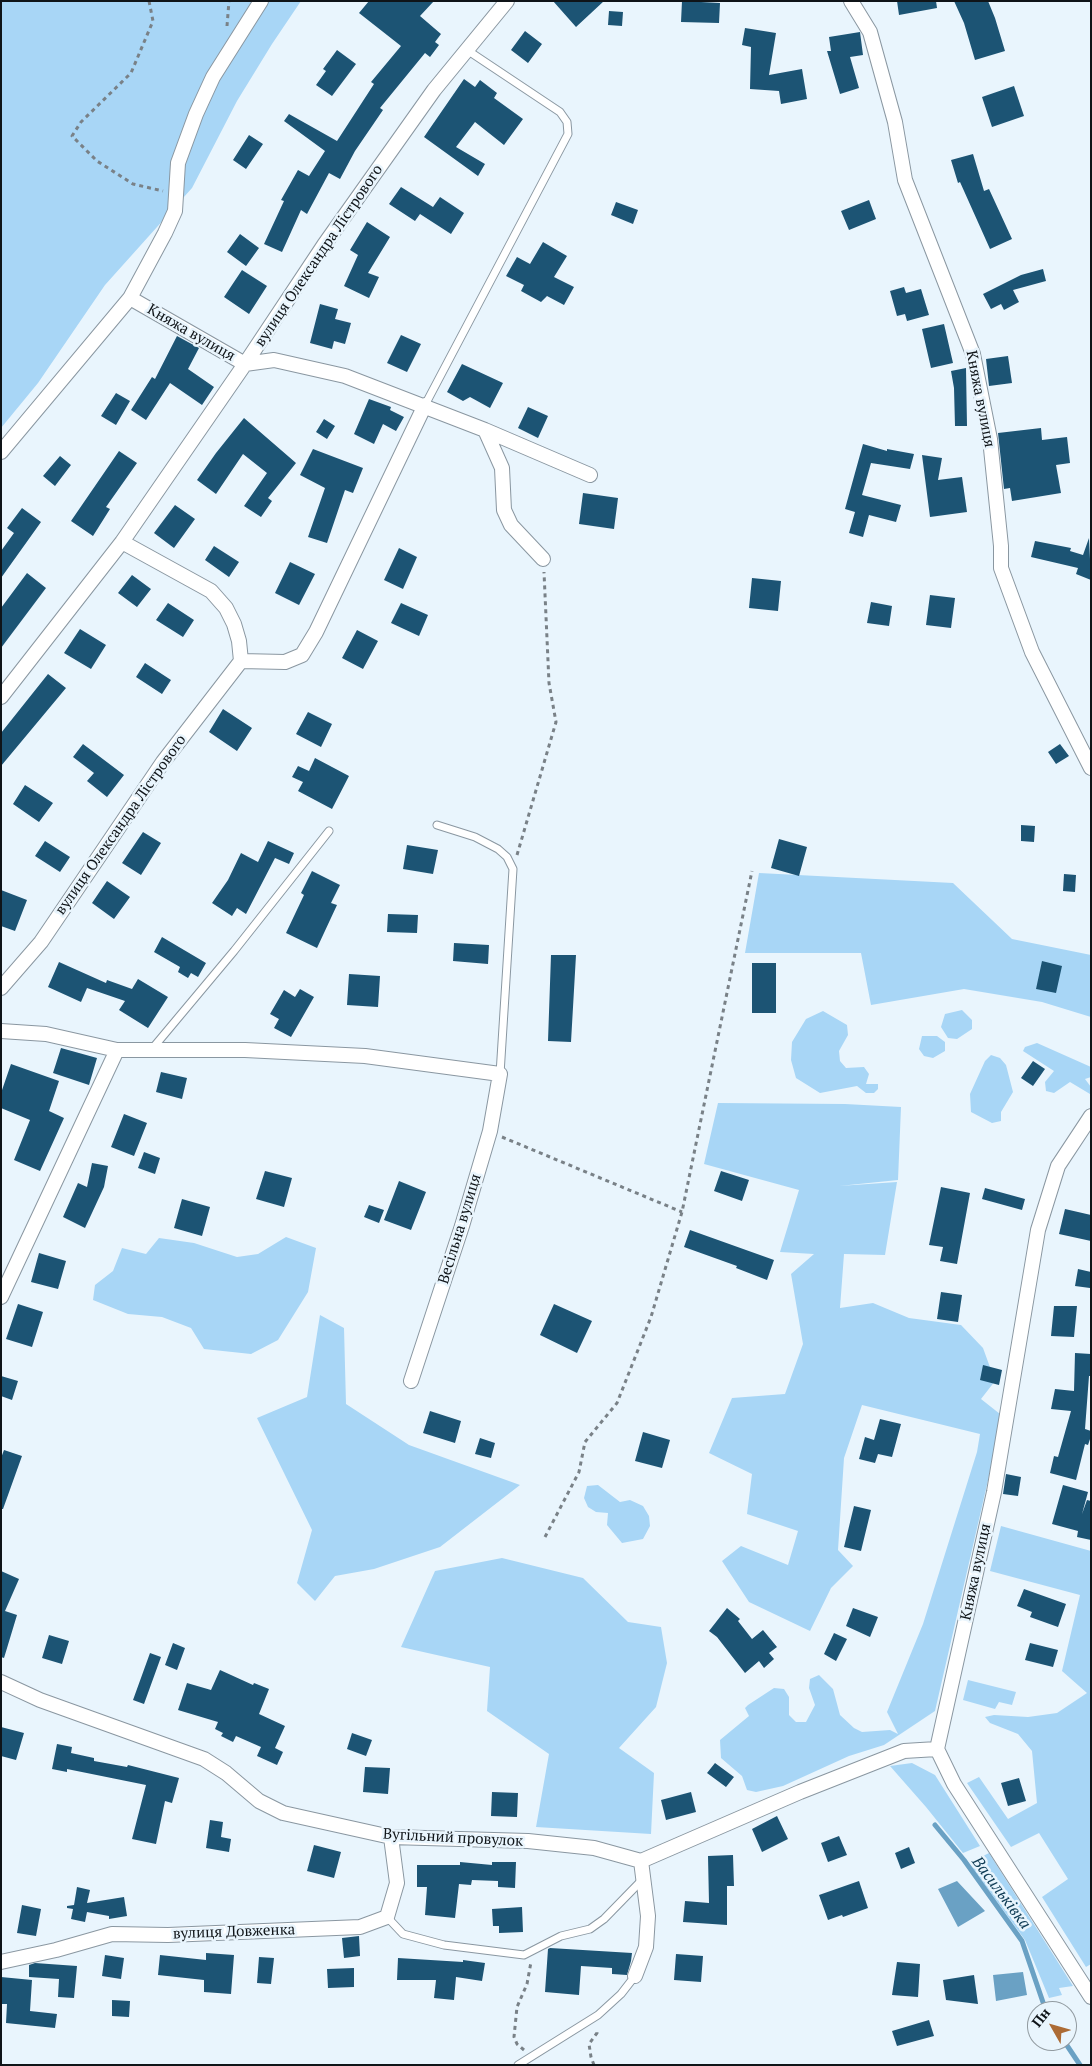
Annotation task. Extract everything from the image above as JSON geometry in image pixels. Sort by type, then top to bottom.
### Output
[{"type":"street","name":"Княжа вулиця","points":[[261,1],[213,77],[196,114],[178,163],[175,211],[130,298],[246,364],[274,360],[345,376],[425,405],[590,475]]},
{"type":"street","name":"вулиця Олександра Лістрового","points":[[1,697],[122,542],[246,364],[324,245],[434,90],[507,1]]},
{"type":"street","name":"Княжа вулиця","points":[[851,1],[870,32],[895,122],[905,180],[973,354],[990,439],[1002,546],[1001,568],[1032,652],[1091,768]]},
{"type":"street","points":[[1,452],[130,298]]},
{"type":"street","points":[[122,542],[211,591],[226,608],[234,624],[239,641],[241,661],[285,662],[302,656],[332,599],[425,405]]},
{"type":"street","points":[[485,430],[502,468],[504,510],[511,525],[543,559]]},
{"type":"street","name":"вулиця Олександра Лістрового","points":[[1,988],[41,942],[163,762],[241,661]]},
{"type":"street","points":[[1,1031],[46,1034],[117,1050],[245,1050],[365,1056],[500,1074]]},
{"type":"street","points":[[1,1298],[117,1050]]},
{"type":"street","name":"Весільна вулиця","points":[[411,1381],[462,1226],[490,1131],[500,1074]]},
{"type":"street","name":"Княжа вулиця","points":[[937,1749],[994,1492],[1038,1230],[1058,1166],[1091,1116]]},
{"type":"street","name":"Вугільний провулок","points":[[1,1682],[40,1700],[204,1759],[226,1773],[259,1801],[282,1813],[391,1837],[528,1841],[594,1848],[641,1862]]},
{"type":"street","points":[[635,1976],[646,1948],[647,1924],[641,1862],[800,1792],[904,1751],[937,1749],[954,1784],[1091,1997]]},
{"type":"street","points":[[387,1917],[397,1883],[391,1837]]},
{"type":"street","name":"вулиця Довженка","points":[[1,1962],[56,1950],[112,1934],[168,1935],[360,1926],[387,1917]]},
{"type":"lane","points":[[425,405],[568,134],[567,122],[560,112],[467,50]]},
{"type":"lane","points":[[437,825],[475,838],[498,849],[507,857],[513,870],[500,1074]]},
{"type":"lane","points":[[152,1049],[234,951],[329,831]]},
{"type":"lane","points":[[387,1917],[403,1934],[444,1945],[524,1955],[561,1936],[590,1929],[604,1919],[642,1879]]},
{"type":"lane","points":[[518,2065],[598,2015],[621,1994],[635,1976]]},
{"type":"path","points":[[149,1],[153,22],[131,73],[80,122],[72,136],[97,161],[133,184],[176,194]]},
{"type":"path","points":[[513,870],[556,722],[549,683],[543,559]]},
{"type":"path","points":[[545,1536],[579,1472],[585,1442],[617,1403],[651,1317],[682,1212],[752,870]]},
{"type":"path","points":[[490,1131],[682,1212]]},
{"type":"path","points":[[533,1951],[527,1984],[518,2008],[514,2037],[517,2044],[533,2056]]},
{"type":"path","points":[[594,2065],[590,2057],[589,2044],[597,2033],[598,2015]]},
{"type":"shaded area","points":[[1,1],[301,1],[237,101],[192,188],[105,285],[38,383],[1,428]]},
{"type":"shaded area","points":[[759,873],[953,883],[1012,939],[1091,955],[1091,1017],[1042,1002],[964,989],[871,1005],[861,953],[745,953]]},
{"type":"shaded area","points":[[962,1010],[972,1020],[972,1029],[957,1039],[948,1038],[941,1027],[945,1014]]},
{"type":"shaded area","points":[[823,1011],[847,1025],[848,1035],[839,1051],[840,1061],[846,1068],[864,1067],[869,1074],[866,1084],[878,1084],[878,1089],[874,1093],[866,1093],[857,1086],[820,1093],[796,1078],[791,1060],[792,1042],[806,1019]]},
{"type":"shaded area","points":[[922,1036],[937,1036],[945,1042],[945,1051],[933,1058],[924,1056],[919,1049]]},
{"type":"shaded area","points":[[1037,1043],[1091,1067],[1091,1077],[1085,1079],[1091,1087],[1090,1094],[1070,1082],[1054,1093],[1046,1091],[1045,1082],[1054,1071],[1023,1051],[1025,1047]]},
{"type":"shaded area","points":[[991,1055],[1000,1058],[1006,1065],[1013,1092],[1001,1112],[1001,1121],[992,1123],[971,1112],[970,1094],[985,1061]]},
{"type":"shaded area","points":[[718,1103],[845,1104],[901,1107],[898,1180],[839,1186],[897,1182],[885,1255],[844,1254],[840,1308],[873,1303],[909,1318],[961,1325],[983,1348],[995,1381],[981,1399],[1000,1414],[997,1441],[935,1711],[884,1745],[849,1756],[783,1786],[756,1792],[747,1790],[742,1776],[721,1758],[720,1740],[749,1716],[745,1708],[748,1705],[774,1688],[784,1689],[789,1697],[789,1715],[796,1722],[806,1722],[815,1705],[809,1688],[810,1679],[819,1675],[833,1689],[840,1715],[854,1728],[862,1732],[890,1730],[898,1734],[887,1712],[923,1624],[977,1452],[980,1434],[862,1405],[844,1458],[838,1550],[853,1566],[831,1588],[810,1631],[749,1602],[722,1561],[741,1546],[788,1565],[798,1531],[747,1514],[752,1474],[709,1453],[732,1398],[785,1394],[803,1344],[791,1274],[814,1254],[780,1252],[799,1190],[704,1164]]},
{"type":"shaded area","points":[[286,1237],[316,1248],[308,1292],[278,1340],[251,1354],[204,1349],[191,1328],[162,1317],[128,1314],[93,1300],[95,1285],[113,1271],[122,1248],[146,1254],[159,1238],[194,1243],[237,1257],[258,1254]]},
{"type":"shaded area","points":[[320,1315],[344,1328],[346,1404],[409,1445],[520,1485],[440,1547],[374,1569],[335,1576],[315,1601],[297,1583],[312,1530],[257,1418],[307,1397]]},
{"type":"shaded area","points":[[598,1485],[620,1502],[630,1500],[643,1506],[649,1516],[650,1526],[643,1539],[622,1543],[607,1525],[608,1513],[596,1512],[588,1507],[584,1498],[587,1486]]},
{"type":"shaded area","points":[[1001,1526],[1091,1551],[1091,1964],[1086,1967],[1042,1897],[1068,1879],[1039,1833],[1011,1847],[967,1783],[979,1777],[1008,1819],[1037,1803],[1032,1751],[1018,1734],[990,1723],[985,1717],[994,1715],[1028,1717],[1057,1713],[1087,1693],[1062,1671],[1080,1595],[990,1571]]},
{"type":"shaded area","points":[[502,1558],[583,1578],[628,1622],[661,1627],[667,1663],[656,1707],[619,1748],[654,1773],[651,1834],[536,1827],[549,1754],[487,1711],[490,1667],[401,1647],[435,1571]]},
{"type":"shaded area","points":[[968,1680],[1016,1692],[1012,1705],[999,1702],[995,1709],[963,1700]]},
{"type":"shaded area","points":[[912,1763],[935,1775],[980,1846],[963,1853],[890,1766]]},
{"type":"shaded area","points":[[989,1853],[1073,1986],[1059,1988],[1062,1995],[1049,1998],[1025,1940],[969,1863]]},
{"type":"shaded area","points":[[957,1881],[985,1911],[958,1927],[938,1889]]},
{"type":"shaded area","points":[[1023,1972],[1027,1995],[996,2001],[993,1975]]},
{"type":"building","points":[[369,1],[434,1],[420,16],[441,34],[435,42],[439,45],[430,57],[425,53],[380,108],[383,110],[355,151],[340,179],[329,173],[307,214],[301,210],[282,252],[264,244],[284,201],[281,200],[298,170],[309,176],[325,151],[284,121],[289,114],[337,141],[374,84],[371,82],[401,46],[359,13]]},
{"type":"building","points":[[553,1],[604,1],[576,27]]},
{"type":"building","points":[[682,1],[720,3],[719,23],[681,22]]},
{"type":"building","points":[[897,1],[936,1],[937,8],[899,15]]},
{"type":"building","points":[[954,1],[988,1],[1005,51],[975,60],[964,23]]},
{"type":"building","points":[[609,11],[623,12],[622,26],[608,25]]},
{"type":"building","points":[[745,28],[776,33],[769,75],[802,69],[807,99],[781,104],[779,91],[750,89],[751,47],[742,45]]},
{"type":"building","points":[[525,31],[542,44],[528,63],[511,50]]},
{"type":"building","points":[[860,32],[863,55],[850,57],[859,88],[840,94],[827,51],[831,51],[829,37]]},
{"type":"building","points":[[337,50],[356,64],[332,96],[316,85],[326,71],[323,69]]},
{"type":"building","points":[[464,79],[475,87],[480,80],[497,93],[494,98],[523,119],[504,145],[475,122],[456,147],[485,164],[478,176],[424,137]]},
{"type":"building","points":[[1014,86],[1024,116],[992,127],[982,97]]},
{"type":"building","points":[[249,135],[263,144],[246,169],[233,160]]},
{"type":"building","points":[[973,154],[984,191],[989,189],[1012,239],[990,249],[960,182],[958,183],[951,160]]},
{"type":"building","points":[[401,187],[433,207],[440,197],[464,213],[451,234],[420,214],[415,221],[389,204]]},
{"type":"building","points":[[869,200],[876,219],[849,230],[841,211]]},
{"type":"building","points":[[616,202],[638,210],[633,224],[611,215]]},
{"type":"building","points":[[367,222],[390,237],[368,273],[379,277],[369,298],[344,286],[358,255],[350,250]]},
{"type":"building","points":[[240,234],[259,248],[246,266],[227,252]]},
{"type":"building","points":[[543,242],[567,256],[554,277],[574,287],[564,305],[547,296],[541,302],[521,291],[524,285],[506,276],[517,257],[530,264]]},
{"type":"building","points":[[1043,269],[1046,281],[1013,290],[1019,302],[1004,310],[1001,304],[991,309],[983,294],[1021,275]]},
{"type":"building","points":[[242,270],[267,286],[249,314],[224,297]]},
{"type":"building","points":[[904,287],[906,293],[921,289],[929,315],[907,321],[905,314],[897,316],[890,291]]},
{"type":"building","points":[[320,304],[338,309],[335,319],[351,323],[345,344],[334,341],[332,349],[310,343]]},
{"type":"building","points":[[944,324],[953,363],[931,368],[922,329]]},
{"type":"building","points":[[401,335],[421,344],[407,372],[387,363]]},
{"type":"building","points":[[177,336],[199,348],[188,369],[214,387],[202,405],[170,383],[146,420],[131,410],[152,377],[155,379]]},
{"type":"building","points":[[1008,356],[1012,383],[989,386],[986,359]]},
{"type":"building","points":[[462,364],[503,383],[490,408],[470,397],[463,401],[447,392]]},
{"type":"building","points":[[966,368],[967,426],[955,426],[954,388],[951,371]]},
{"type":"building","points":[[116,393],[130,401],[116,425],[101,416]]},
{"type":"building","points":[[369,399],[391,407],[390,410],[404,417],[396,431],[383,424],[374,444],[354,434]]},
{"type":"building","points":[[528,407],[548,416],[538,438],[518,428]]},
{"type":"building","points":[[244,418],[296,463],[268,498],[272,501],[261,517],[244,506],[267,473],[243,454],[216,494],[197,480]]},
{"type":"building","points":[[324,419],[335,426],[327,439],[316,432]]},
{"type":"building","points":[[1041,428],[1042,440],[1067,437],[1070,463],[1056,465],[1061,493],[1012,501],[1010,488],[1004,489],[998,433]]},
{"type":"building","points":[[863,444],[887,451],[887,449],[914,454],[910,469],[871,463],[862,495],[901,505],[896,522],[869,515],[863,537],[849,533],[855,512],[845,509]]},
{"type":"building","points":[[313,449],[363,468],[353,493],[345,490],[327,543],[308,537],[325,488],[300,475]]},
{"type":"building","points":[[119,451],[137,463],[106,507],[110,509],[93,536],[71,521]]},
{"type":"building","points":[[922,455],[942,458],[938,480],[962,477],[967,512],[930,517]]},
{"type":"building","points":[[60,456],[71,465],[55,486],[43,476]]},
{"type":"building","points":[[583,493],[618,498],[614,529],[579,524]]},
{"type":"building","points":[[175,505],[195,519],[174,548],[154,533]]},
{"type":"building","points":[[22,508],[41,522],[1,578],[1,551],[14,533],[7,528]]},
{"type":"building","points":[[1089,538],[1091,580],[1076,574],[1078,568],[1031,557],[1035,541],[1071,548],[1070,551],[1083,555]]},
{"type":"building","points":[[214,546],[239,562],[229,577],[205,560]]},
{"type":"building","points":[[399,548],[417,557],[403,589],[384,580]]},
{"type":"building","points":[[290,562],[315,574],[299,605],[275,593]]},
{"type":"building","points":[[27,573],[46,588],[1,648],[1,608]]},
{"type":"building","points":[[132,575],[151,589],[137,607],[118,593]]},
{"type":"building","points":[[752,578],[781,581],[778,611],[749,608]]},
{"type":"building","points":[[930,595],[955,598],[951,628],[926,625]]},
{"type":"building","points":[[871,602],[892,606],[889,626],[867,623]]},
{"type":"building","points":[[168,603],[194,620],[183,637],[156,620]]},
{"type":"building","points":[[401,603],[428,615],[419,636],[391,623]]},
{"type":"building","points":[[80,629],[106,645],[91,669],[64,653]]},
{"type":"building","points":[[357,630],[378,641],[363,669],[342,658]]},
{"type":"building","points":[[145,663],[171,680],[162,694],[136,677]]},
{"type":"building","points":[[48,674],[66,688],[1,766],[1,733]]},
{"type":"building","points":[[223,709],[252,728],[237,751],[209,732]]},
{"type":"building","points":[[308,712],[332,724],[321,747],[296,734]]},
{"type":"building","points":[[83,744],[124,775],[107,797],[87,781],[94,773],[73,757]]},
{"type":"building","points":[[1060,744],[1069,756],[1056,764],[1048,752]]},
{"type":"building","points":[[315,758],[349,776],[332,809],[298,791],[303,782],[292,777],[298,766],[309,771]]},
{"type":"building","points":[[25,785],[53,803],[39,822],[13,804]]},
{"type":"building","points":[[1021,825],[1035,826],[1034,842],[1021,841]]},
{"type":"building","points":[[143,832],[161,843],[141,875],[122,863]]},
{"type":"building","points":[[779,839],[807,847],[799,876],[771,868]]},
{"type":"building","points":[[45,841],[70,857],[60,872],[35,856]]},
{"type":"building","points":[[268,841],[294,853],[289,864],[275,858],[246,914],[237,908],[232,916],[212,903],[228,880],[241,853],[258,862]]},
{"type":"building","points":[[407,845],[438,850],[433,874],[403,869]]},
{"type":"building","points":[[312,871],[340,885],[331,903],[337,905],[317,948],[286,933],[304,895],[301,893]]},
{"type":"building","points":[[1064,874],[1076,875],[1075,892],[1063,891]]},
{"type":"building","points":[[107,881],[130,897],[114,919],[92,903]]},
{"type":"building","points":[[1,890],[27,900],[15,931],[1,926]]},
{"type":"building","points":[[388,914],[418,915],[417,933],[387,932]]},
{"type":"building","points":[[162,937],[206,963],[198,977],[191,973],[188,978],[178,972],[180,967],[154,952]]},
{"type":"building","points":[[454,943],[489,945],[488,964],[453,961]]},
{"type":"building","points":[[551,955],[576,955],[571,1042],[548,1041]]},
{"type":"building","points":[[1042,961],[1062,966],[1056,993],[1036,989]]},
{"type":"building","points":[[59,962],[106,983],[107,980],[132,989],[138,979],[168,997],[148,1028],[119,1010],[125,1001],[87,988],[81,1002],[48,987]]},
{"type":"building","points":[[752,963],[776,963],[776,1013],[752,1013]]},
{"type":"building","points":[[349,974],[380,976],[378,1007],[347,1005]]},
{"type":"building","points":[[300,989],[314,997],[291,1037],[274,1028],[279,1019],[270,1014],[284,990],[295,997]]},
{"type":"building","points":[[61,1048],[97,1058],[89,1085],[53,1073]]},
{"type":"building","points":[[1033,1061],[1045,1069],[1033,1086],[1021,1078]]},
{"type":"building","points":[[11,1064],[59,1081],[49,1111],[64,1118],[40,1171],[14,1160],[30,1120],[1,1108],[1,1093]]},
{"type":"building","points":[[161,1072],[187,1078],[182,1099],[156,1092]]},
{"type":"building","points":[[124,1114],[147,1123],[134,1156],[111,1147]]},
{"type":"building","points":[[144,1152],[160,1158],[155,1174],[138,1168]]},
{"type":"building","points":[[92,1163],[108,1166],[104,1187],[85,1228],[63,1217],[78,1183],[87,1187]]},
{"type":"building","points":[[265,1171],[292,1178],[284,1207],[256,1199]]},
{"type":"building","points":[[721,1171],[749,1180],[742,1201],[714,1191]]},
{"type":"building","points":[[399,1181],[426,1192],[411,1230],[384,1220]]},
{"type":"building","points":[[941,1187],[970,1193],[957,1264],[940,1261],[943,1247],[929,1245]]},
{"type":"building","points":[[985,1188],[1025,1199],[1022,1210],[982,1199]]},
{"type":"building","points":[[182,1199],[210,1207],[202,1236],[174,1228]]},
{"type":"building","points":[[369,1205],[384,1210],[379,1223],[364,1217]]},
{"type":"building","points":[[1065,1209],[1091,1215],[1091,1241],[1059,1234]]},
{"type":"building","points":[[690,1230],[774,1260],[767,1280],[736,1268],[737,1266],[684,1247]]},
{"type":"building","points":[[39,1253],[66,1261],[58,1289],[31,1282]]},
{"type":"building","points":[[1078,1269],[1091,1272],[1090,1288],[1075,1286]]},
{"type":"building","points":[[941,1292],[962,1295],[958,1322],[937,1319]]},
{"type":"building","points":[[18,1304],[43,1312],[32,1347],[6,1339]]},
{"type":"building","points":[[554,1304],[592,1321],[577,1353],[540,1335]]},
{"type":"building","points":[[1054,1306],[1077,1306],[1074,1337],[1051,1336]]},
{"type":"building","points":[[1075,1353],[1091,1354],[1091,1376],[1089,1376],[1085,1429],[1091,1431],[1091,1436],[1088,1445],[1085,1444],[1076,1480],[1050,1473],[1054,1456],[1058,1457],[1071,1411],[1051,1409],[1055,1389],[1074,1391]]},
{"type":"building","points":[[983,1365],[1002,1370],[999,1385],[980,1380]]},
{"type":"building","points":[[1,1376],[18,1381],[12,1400],[1,1396]]},
{"type":"building","points":[[430,1411],[461,1421],[455,1443],[423,1433]]},
{"type":"building","points":[[880,1419],[901,1424],[892,1457],[878,1454],[875,1463],[859,1459],[865,1437],[874,1440]]},
{"type":"building","points":[[643,1432],[670,1440],[662,1468],[635,1461]]},
{"type":"building","points":[[480,1438],[495,1443],[491,1458],[475,1454]]},
{"type":"building","points":[[4,1450],[22,1456],[3,1509],[1,1509],[1,1458]]},
{"type":"building","points":[[1006,1474],[1021,1477],[1018,1496],[1003,1494]]},
{"type":"building","points":[[1063,1485],[1088,1492],[1082,1514],[1087,1500],[1091,1501],[1091,1540],[1077,1537],[1078,1531],[1052,1524]]},
{"type":"building","points":[[854,1506],[871,1510],[861,1551],[844,1547]]},
{"type":"building","points":[[1,1571],[19,1579],[5,1611],[17,1615],[4,1658],[1,1657]]},
{"type":"building","points":[[1024,1589],[1066,1604],[1058,1627],[1030,1617],[1032,1612],[1017,1606]]},
{"type":"building","points":[[727,1608],[740,1619],[738,1621],[752,1639],[763,1630],[777,1647],[769,1653],[774,1659],[764,1668],[759,1661],[745,1673],[717,1637],[709,1631]]},
{"type":"building","points":[[853,1608],[878,1617],[870,1637],[846,1626]]},
{"type":"building","points":[[834,1633],[847,1639],[836,1661],[824,1654]]},
{"type":"building","points":[[49,1635],[69,1641],[62,1664],[42,1658]]},
{"type":"building","points":[[173,1643],[185,1648],[177,1670],[165,1665]]},
{"type":"building","points":[[1030,1643],[1058,1650],[1053,1667],[1025,1660]]},
{"type":"building","points":[[150,1653],[161,1657],[144,1704],[133,1700]]},
{"type":"building","points":[[220,1670],[253,1685],[254,1683],[269,1689],[259,1714],[285,1726],[275,1748],[283,1752],[277,1765],[257,1756],[261,1747],[236,1736],[233,1742],[221,1736],[223,1733],[215,1729],[218,1722],[178,1710],[187,1683],[211,1690]]},
{"type":"building","points":[[1,1727],[24,1733],[16,1760],[1,1756]]},
{"type":"building","points":[[352,1733],[372,1740],[366,1756],[347,1749]]},
{"type":"building","points":[[57,1744],[72,1747],[71,1753],[94,1758],[94,1761],[127,1767],[128,1765],[179,1778],[172,1803],[165,1801],[156,1844],[132,1839],[146,1785],[67,1769],[67,1772],[52,1769]]},
{"type":"building","points":[[715,1763],[734,1777],[726,1787],[707,1773]]},
{"type":"building","points":[[365,1767],[390,1768],[388,1794],[363,1792]]},
{"type":"building","points":[[1019,1778],[1026,1801],[1008,1806],[1001,1783]]},
{"type":"building","points":[[492,1792],[518,1793],[517,1817],[491,1816]]},
{"type":"building","points":[[691,1792],[696,1812],[666,1820],[661,1800]]},
{"type":"building","points":[[777,1816],[788,1839],[762,1852],[752,1829]]},
{"type":"building","points":[[210,1820],[223,1822],[221,1837],[231,1839],[229,1852],[206,1848]]},
{"type":"building","points":[[839,1836],[847,1855],[828,1862],[821,1843]]},
{"type":"building","points":[[314,1845],[341,1852],[334,1878],[307,1871]]},
{"type":"building","points":[[909,1847],[915,1863],[901,1869],[895,1853]]},
{"type":"building","points":[[733,1855],[734,1886],[727,1886],[727,1925],[683,1922],[685,1901],[709,1903],[708,1856]]},
{"type":"building","points":[[460,1862],[492,1865],[492,1862],[516,1862],[515,1888],[498,1887],[498,1881],[472,1880],[471,1885],[459,1884],[455,1918],[425,1915],[427,1887],[417,1887],[417,1865],[460,1865]]},
{"type":"building","points":[[859,1881],[868,1908],[828,1920],[819,1895]]},
{"type":"building","points":[[77,1887],[90,1890],[87,1903],[124,1897],[127,1916],[109,1919],[109,1916],[87,1912],[85,1922],[71,1919],[73,1909],[67,1908],[67,1906],[74,1905]]},
{"type":"building","points":[[22,1905],[41,1909],[36,1936],[17,1933]]},
{"type":"building","points":[[522,1907],[523,1932],[499,1933],[499,1926],[493,1926],[492,1909]]},
{"type":"building","points":[[359,1936],[360,1956],[344,1958],[342,1938]]},
{"type":"building","points":[[548,1949],[632,1953],[627,1975],[612,1974],[612,1968],[581,1966],[579,1995],[545,1992]]},
{"type":"building","points":[[206,1953],[234,1955],[231,1994],[204,1992],[204,1980],[158,1975],[160,1955],[206,1960]]},
{"type":"building","points":[[676,1954],[703,1956],[701,1982],[674,1980]]},
{"type":"building","points":[[105,1955],[124,1958],[121,1979],[102,1976]]},
{"type":"building","points":[[259,1957],[274,1958],[271,1984],[257,1983]]},
{"type":"building","points":[[398,1958],[463,1962],[463,1960],[485,1963],[482,1981],[456,1977],[454,2000],[434,1998],[436,1980],[397,1980]]},
{"type":"building","points":[[897,1962],[920,1964],[918,1997],[892,1995]]},
{"type":"building","points":[[35,1963],[77,1966],[74,1998],[58,1997],[59,1979],[29,1977],[29,1965]]},
{"type":"building","points":[[354,1968],[354,1987],[328,1988],[327,1969]]},
{"type":"building","points":[[974,1975],[978,2004],[946,2000],[943,1980]]},
{"type":"building","points":[[1,1977],[32,1980],[30,2011],[57,2014],[55,2028],[6,2023],[7,2004],[1,2004]]},
{"type":"building","points":[[112,2000],[130,2001],[129,2017],[112,2016]]},
{"type":"building","points":[[929,2020],[934,2036],[897,2046],[892,2031]]},
{"type":"waterway","name":"Васильківка","points":[[935,1825],[964,1860],[1022,1941],[1043,2001]]},
{"type":"waterway","name":"Васильківка","points":[[1071,2051],[1080,2065]]}]
